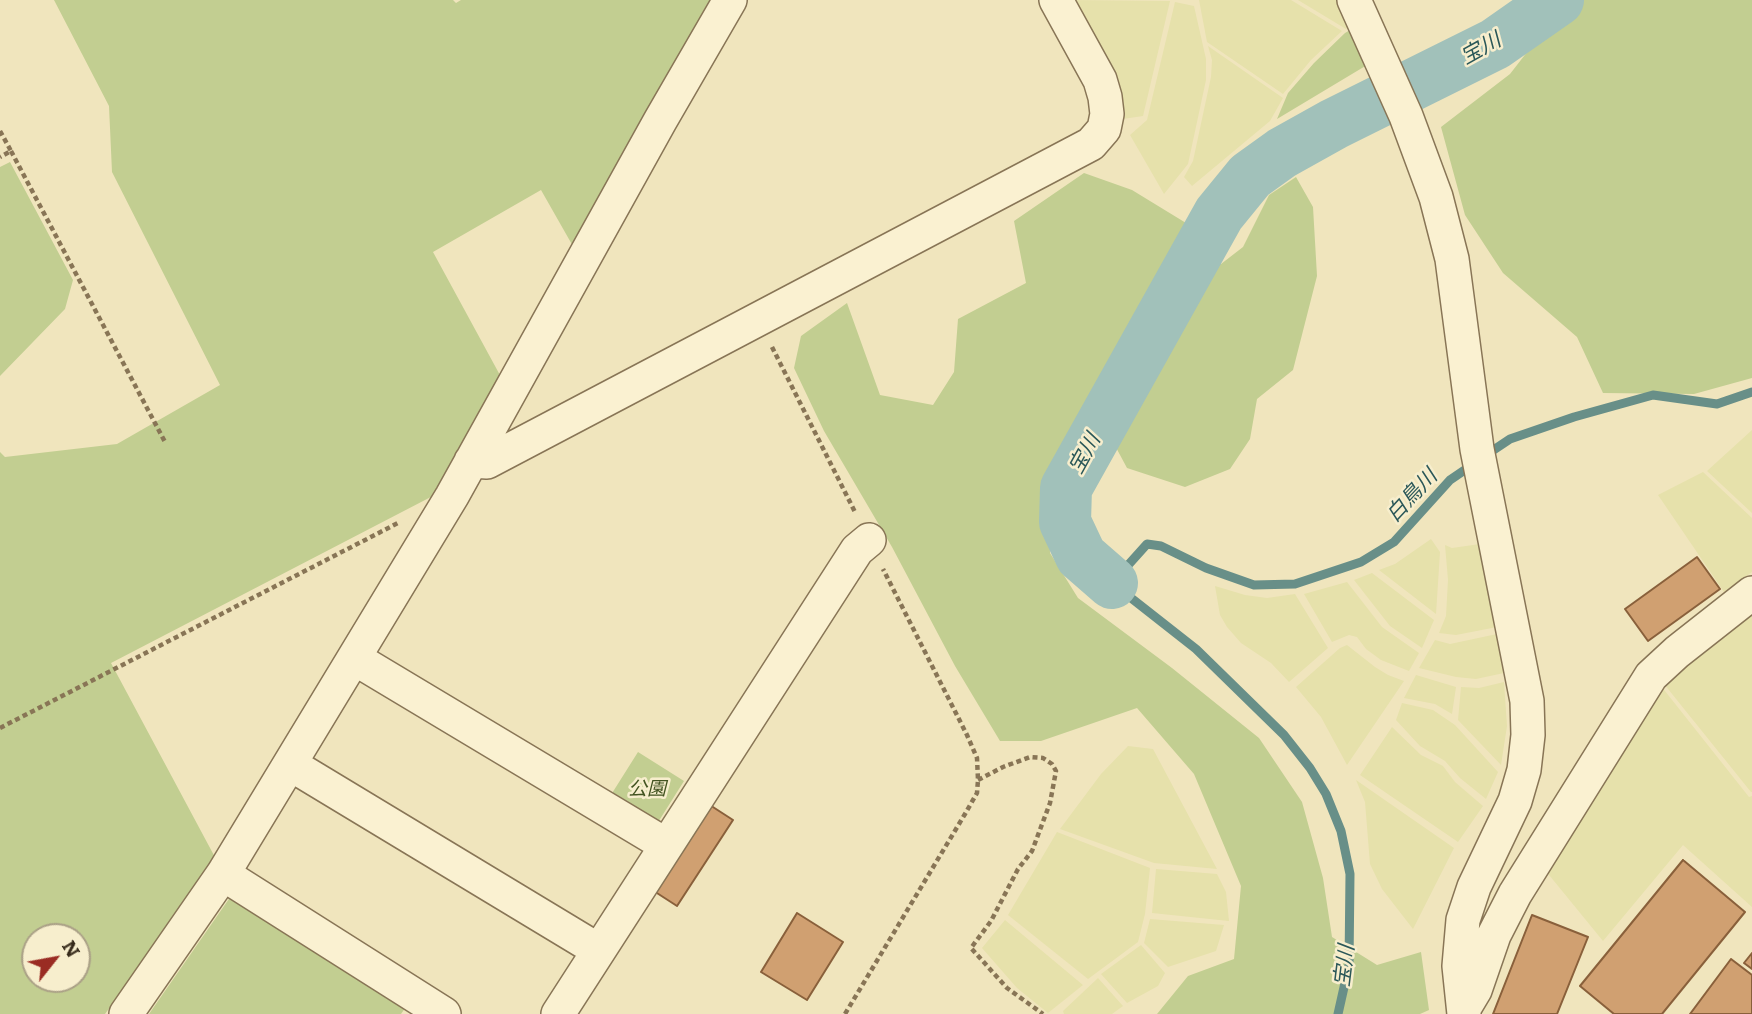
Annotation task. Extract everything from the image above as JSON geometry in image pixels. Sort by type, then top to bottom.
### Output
[{"type":"street","points":[[126,1014],[223,874],[354,659],[471,461],[730,0]]},
{"type":"street","points":[[471,461],[487,462],[1091,144],[1104,129],[1107,114],[1105,97],[1100,80],[1056,0]]},
{"type":"street","points":[[1354,0],[1406,116],[1436,197],[1452,259],[1477,449],[1527,701],[1528,735],[1524,771],[1515,801],[1474,887],[1463,920],[1459,966],[1464,1012]]},
{"type":"street","points":[[558,1014],[857,550],[869,540]]},
{"type":"street","points":[[1464,1012],[1475,990],[1494,935],[1516,894],[1651,676],[1752,593]]},
{"type":"street","points":[[354,659],[666,845]]},
{"type":"street","points":[[290,764],[598,950]]},
{"type":"street","points":[[223,874],[444,1014]]},
{"type":"path","points":[[0,131],[165,442]]},
{"type":"path","points":[[0,157],[11,151]]},
{"type":"path","points":[[759,321],[977,758],[977,793],[845,1014]]},
{"type":"path","points":[[0,728],[403,521]]},
{"type":"path","points":[[978,780],[1030,757],[1043,758],[1052,764],[1056,771],[1050,803],[1032,851],[1018,869],[991,921],[971,948],[1007,988],[1043,1014]]},
{"type":"shaded area","points":[[1068,0],[1170,1],[1143,116],[1116,120]]},
{"type":"shaded area","points":[[1199,0],[1291,0],[1342,31],[1311,60],[1283,94],[1207,42]]},
{"type":"shaded area","points":[[1298,0],[1345,0],[1356,23],[1346,29]]},
{"type":"shaded area","points":[[1175,2],[1194,6],[1206,59],[1206,80],[1188,164],[1164,194],[1130,135],[1147,120]]},
{"type":"shaded area","points":[[1208,46],[1283,98],[1270,121],[1192,186],[1184,177],[1193,161],[1211,77],[1212,60]]},
{"type":"shaded area","points":[[1752,430],[1752,513],[1707,471]]},
{"type":"shaded area","points":[[1703,472],[1752,518],[1752,572],[1724,592],[1658,495]]},
{"type":"shaded area","points":[[1431,539],[1440,552],[1436,614],[1379,570],[1395,564]]},
{"type":"shaded area","points":[[1480,544],[1497,627],[1456,635],[1439,633],[1446,616],[1448,580],[1445,545],[1452,548]]},
{"type":"shaded area","points":[[1372,573],[1434,620],[1422,648],[1390,626],[1354,580]]},
{"type":"shaded area","points":[[1347,582],[1382,627],[1419,653],[1409,671],[1381,660],[1366,649],[1357,637],[1349,635],[1332,642],[1304,594]]},
{"type":"shaded area","points":[[1215,586],[1267,598],[1295,594],[1328,648],[1289,682],[1271,663],[1241,643],[1227,627],[1220,615]]},
{"type":"shaded area","points":[[1752,613],[1752,792],[1751,792],[1664,684]]},
{"type":"shaded area","points":[[1497,634],[1504,673],[1476,679],[1419,668],[1435,640],[1450,644]]},
{"type":"shaded area","points":[[1347,645],[1375,667],[1404,681],[1347,765],[1321,717],[1296,687],[1340,648]]},
{"type":"shaded area","points":[[1416,675],[1456,687],[1452,714],[1435,704],[1404,698]]},
{"type":"shaded area","points":[[1504,682],[1507,726],[1501,765],[1458,720],[1461,687],[1479,688]]},
{"type":"shaded area","points":[[1661,686],[1749,797],[1752,796],[1752,907],[1683,845],[1603,941],[1545,870]]},
{"type":"shaded area","points":[[1402,703],[1433,710],[1455,725],[1498,772],[1486,799],[1460,778],[1445,761],[1420,746],[1396,720]]},
{"type":"shaded area","points":[[1392,727],[1421,755],[1443,766],[1455,782],[1483,806],[1458,842],[1360,775]]},
{"type":"shaded area","points":[[1128,746],[1153,749],[1217,869],[1154,863],[1060,829],[1101,774]]},
{"type":"shaded area","points":[[1356,780],[1454,848],[1413,929],[1382,889],[1370,864],[1365,802]]},
{"type":"shaded area","points":[[1057,832],[1150,868],[1145,914],[1138,942],[1088,979],[1008,915]]},
{"type":"shaded area","points":[[1156,869],[1217,874],[1226,892],[1229,921],[1152,913]]},
{"type":"shaded area","points":[[1150,919],[1224,925],[1216,951],[1168,967],[1144,943]]},
{"type":"shaded area","points":[[1005,920],[1083,985],[1048,1013],[1017,988],[982,948]]},
{"type":"shaded area","points":[[1141,945],[1165,973],[1158,986],[1127,1003],[1101,974]]},
{"type":"shaded area","points":[[1098,978],[1123,1006],[1112,1014],[1064,1014],[1063,1011]]},
{"type":"green space","points":[[54,0],[453,0],[456,3],[461,0],[716,0],[574,248],[541,190],[433,252],[501,377],[452,486],[111,663],[217,861],[105,1014],[0,1014],[0,452],[5,457],[117,444],[220,385],[112,172],[109,106]]},
{"type":"green space","points":[[1539,0],[1752,0],[1752,378],[1694,394],[1603,393],[1577,337],[1503,273],[1465,215],[1441,127],[1510,74],[1552,20]]},
{"type":"green space","points":[[1357,26],[1372,62],[1277,119],[1288,93],[1314,63],[1345,33]]},
{"type":"green space","points":[[10,162],[73,280],[65,309],[0,376],[0,167]]},
{"type":"green space","points":[[1084,173],[1132,190],[1186,223],[1221,264],[1243,247],[1269,195],[1296,177],[1313,207],[1317,276],[1293,370],[1257,399],[1250,439],[1230,469],[1185,487],[1127,468],[1112,440],[1073,433],[1049,482],[1050,553],[1078,598],[1172,668],[1259,738],[1302,802],[1323,878],[1332,937],[1377,965],[1421,952],[1429,1010],[1420,1014],[1157,1014],[1188,976],[1234,959],[1241,886],[1194,774],[1137,708],[1041,741],[1000,741],[955,666],[892,547],[824,431],[794,368],[801,336],[847,303],[880,395],[933,405],[954,372],[958,319],[1026,283],[1014,221]]},
{"type":"green space","name":"公園","points":[[638,752],[684,781],[655,827],[609,798]]},
{"type":"green space","points":[[231,896],[408,1004],[401,1014],[149,1014]]},
{"type":"building","points":[[1697,557],[1720,589],[1648,641],[1625,609]]},
{"type":"building","points":[[699,798],[733,820],[677,906],[643,884]]},
{"type":"building","points":[[1683,860],[1745,912],[1662,1014],[1614,1014],[1580,986]]},
{"type":"building","points":[[797,913],[843,942],[807,1000],[761,972]]},
{"type":"building","points":[[1532,915],[1588,937],[1557,1014],[1493,1014]]},
{"type":"building","points":[[1752,953],[1752,969],[1744,963]]},
{"type":"building","points":[[1731,959],[1752,975],[1752,1014],[1690,1014]]},
{"type":"waterway","name":"宝川","points":[[1112,583],[1081,556],[1065,522],[1066,488],[1219,214],[1250,176],[1282,153],[1334,124],[1495,44],[1558,0]]},
{"type":"waterway","name":"白鳥川","points":[[1486,455],[1510,439],[1574,417],[1653,395],[1717,404],[1752,392]]},
{"type":"waterway","name":"宝川","points":[[1338,1014],[1349,965],[1350,874],[1341,831],[1326,794],[1284,735],[1196,649],[1112,583],[1147,544],[1161,546],[1206,568],[1254,585],[1295,584],[1361,562],[1394,542],[1450,480],[1472,465]]}]
